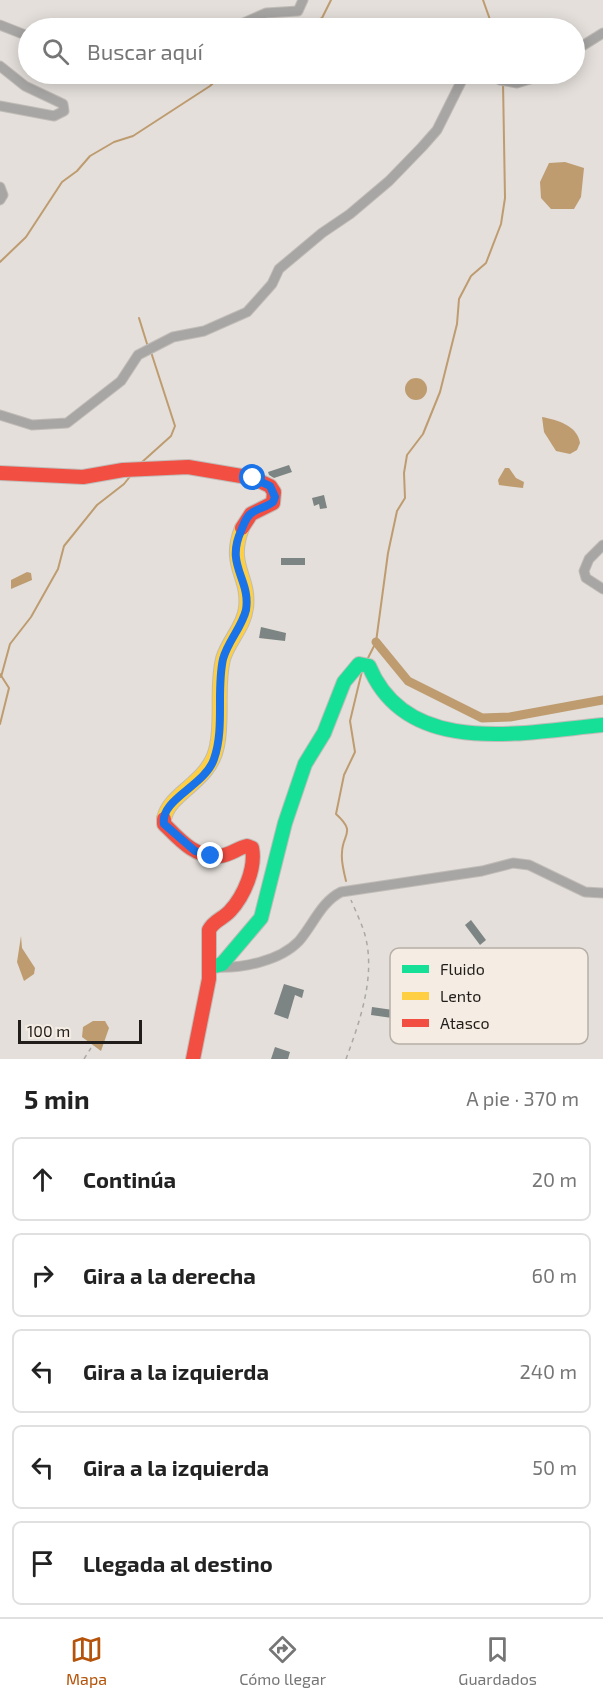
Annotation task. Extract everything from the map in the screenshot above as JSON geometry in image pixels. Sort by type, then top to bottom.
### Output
[{"type":"street","points":[[255,18],[266,13],[297,11],[303,0]]},
{"type":"street","points":[[0,25],[18,32]]},
{"type":"street","points":[[585,44],[603,33]]},
{"type":"street","points":[[0,66],[18,80]]},
{"type":"street","points":[[0,106],[54,116],[64,111],[63,104],[22,84]]},
{"type":"street","points":[[0,415],[32,424],[67,423],[121,381],[138,355],[173,337],[204,331],[247,312],[272,284],[279,269],[389,181],[422,147],[436,130],[460,84]]},
{"type":"street","points":[[0,187],[3,195],[0,200]]},
{"type":"street","points":[[0,474],[83,477],[123,470],[188,467],[253,478],[270,486],[274,492],[273,502],[253,511],[246,519],[234,549],[235,562],[246,594],[246,610],[228,642],[223,661],[214,760],[200,781],[173,801],[165,809],[162,817],[164,824],[195,851],[203,855],[222,856],[247,846],[254,853],[248,877],[234,907],[212,924],[208,933],[211,967],[197,1026],[194,1059]]},
{"type":"street","points":[[603,545],[589,559],[584,571],[586,578],[603,589]]},
{"type":"street","points":[[211,967],[222,964],[261,918],[285,823],[305,764],[324,733],[344,682],[359,664],[369,666],[374,684],[390,703],[412,715],[441,726],[483,735],[603,725]]},
{"type":"street","points":[[211,967],[227,968],[250,964],[287,951],[299,941],[331,897],[348,891],[482,871],[513,863],[529,865],[585,892],[603,893]]},
{"type":"path","points":[[346,1059],[363,1006],[368,980],[366,937],[348,891]]},
{"type":"path","points":[[84,1059],[91,1048]]},
{"type":"shaded area","points":[[565,162],[584,168],[581,197],[574,209],[551,209],[541,198],[540,182],[549,163]]},
{"type":"shaded area","points":[[416,378],[424,381],[427,389],[424,397],[416,400],[408,397],[405,389],[408,381]]},
{"type":"shaded area","points":[[542,417],[571,428],[580,443],[577,450],[570,454],[556,451],[544,432]]},
{"type":"shaded area","points":[[505,468],[509,468],[516,478],[524,482],[523,488],[499,485],[498,480]]},
{"type":"shaded area","points":[[27,572],[31,573],[32,580],[11,589],[11,580]]},
{"type":"shaded area","points":[[21,936],[22,948],[35,968],[34,974],[24,981],[17,962]]},
{"type":"shaded area","points":[[93,1021],[105,1021],[109,1028],[101,1051],[82,1037],[83,1027]]},
{"type":"building","points":[[289,465],[292,472],[274,478],[269,475],[268,472]]},
{"type":"building","points":[[324,495],[327,508],[320,509],[319,504],[314,506],[312,498]]},
{"type":"building","points":[[281,558],[305,558],[305,565],[281,565]]},
{"type":"building","points":[[261,627],[286,633],[285,641],[259,638]]},
{"type":"building","points":[[471,920],[486,940],[480,945],[465,925]]},
{"type":"building","points":[[284,984],[304,990],[302,998],[295,995],[288,1019],[274,1014]]},
{"type":"building","points":[[372,1007],[390,1010],[390,1018],[371,1015]]},
{"type":"building","points":[[275,1047],[290,1052],[288,1059],[271,1059]]},
{"type":"waterway","points":[[322,18],[331,0]]},
{"type":"waterway","points":[[483,0],[489,18]]},
{"type":"waterway","points":[[0,262],[26,237],[62,182],[77,171],[90,156],[114,142],[133,136],[212,84]]},
{"type":"waterway","points":[[367,660],[376,642],[388,553],[397,511],[405,498],[404,473],[407,455],[423,434],[440,392],[457,324],[459,299],[471,276],[486,263],[501,224],[505,198],[503,84]]},
{"type":"waterway","points":[[139,318],[148,347]]},
{"type":"waterway","points":[[141,463],[171,436],[175,426],[151,352]]},
{"type":"waterway","points":[[1,677],[10,644],[31,617],[58,569],[64,546],[97,505],[124,484],[132,474]]},
{"type":"waterway","points":[[376,642],[408,681],[482,718],[510,717],[603,700]]},
{"type":"waterway","points":[[346,881],[342,856],[347,830],[346,825],[336,814],[344,775],[355,752],[350,721],[362,671]]},
{"type":"waterway","points":[[0,674],[9,688],[0,724]]},
{"type":"traffic: fast","points":[[211,967],[222,964],[261,918],[285,823],[305,764],[324,733],[344,682],[359,664],[369,666],[387,696],[411,715],[439,727],[471,733],[505,734],[603,725]]},
{"type":"traffic: slow","points":[[164,819],[173,801],[206,769],[213,759],[217,746],[223,659],[245,615],[246,608],[245,587],[237,552],[242,528]]},
{"type":"traffic: jam","points":[[0,473],[83,477],[123,470],[188,467],[253,478],[270,486],[274,492],[273,503],[251,514],[242,528]]},
{"type":"traffic: jam","points":[[164,819],[164,824],[182,842],[203,854],[220,856],[247,846],[252,848],[253,856],[244,890],[230,911],[209,930],[209,979],[193,1059]]},
{"type":"route","points":[[211,856],[195,851],[164,824],[162,817],[165,809],[173,801],[200,781],[209,771],[214,760],[223,661],[228,642],[246,610],[246,594],[235,562],[234,549],[246,519],[253,511],[265,508],[273,502],[275,497],[270,486],[253,478]]}]
